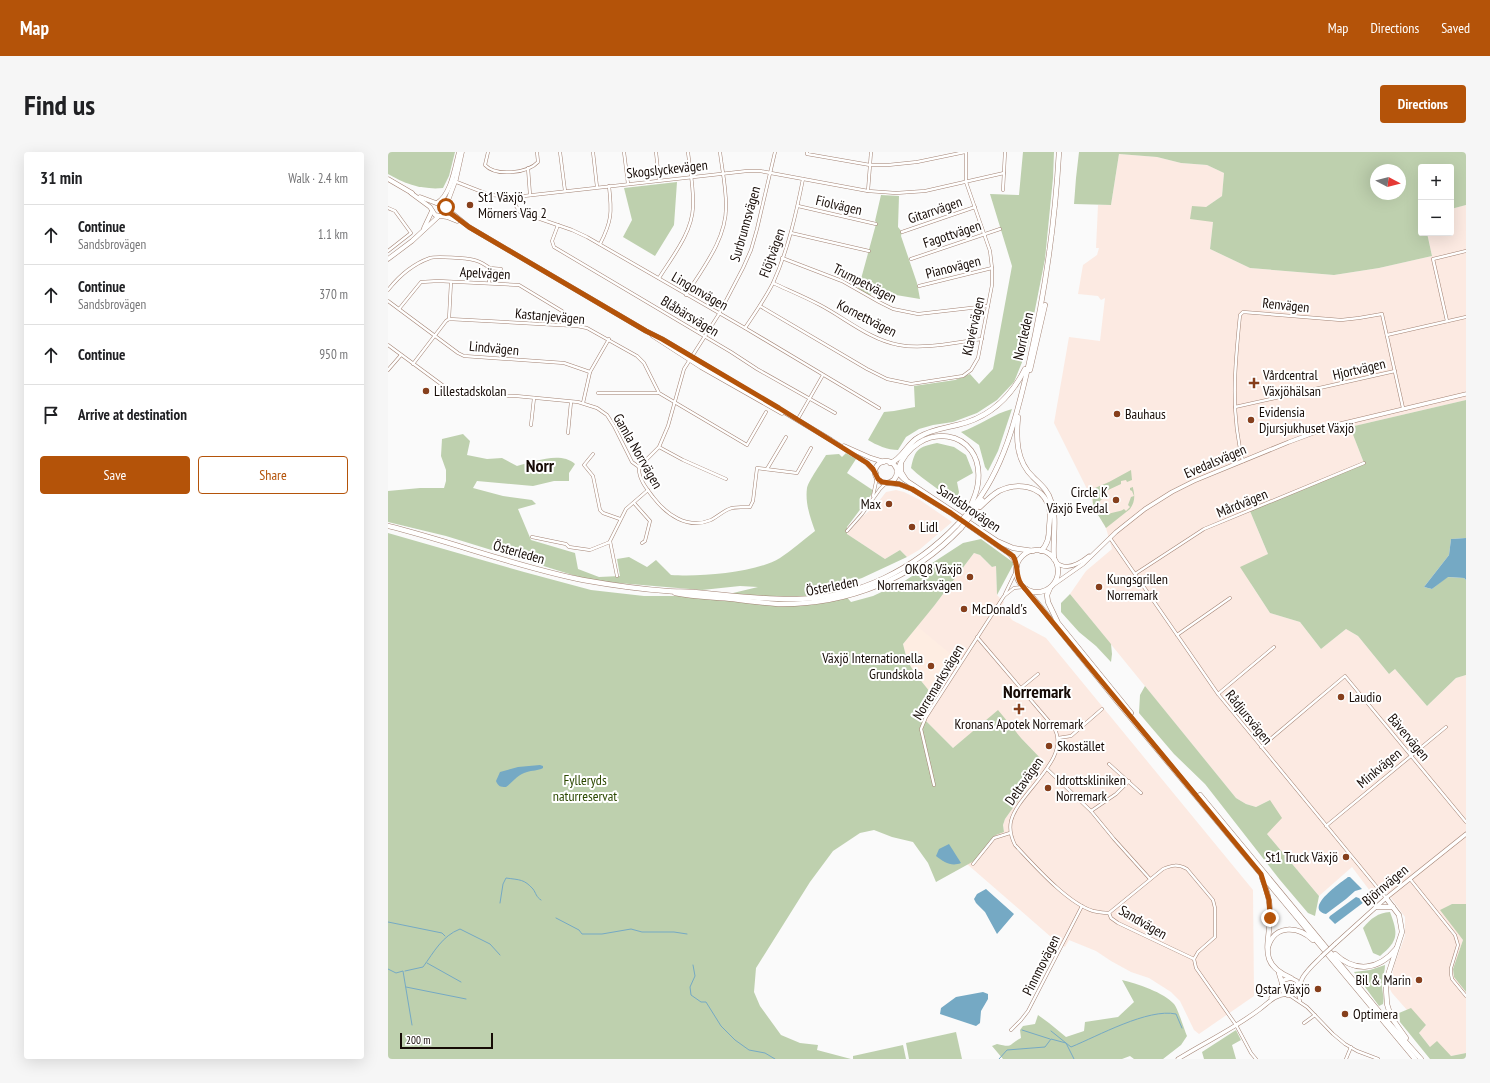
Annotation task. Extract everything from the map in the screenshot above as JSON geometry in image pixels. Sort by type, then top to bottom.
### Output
[{"type":"main road","points":[[388,259],[446,213],[460,152]]},
{"type":"main road","name":"Norrleden","points":[[970,513],[984,491],[1001,458],[1017,411],[1043,298],[1061,152]]},
{"type":"main road","name":"Norrleden","points":[[970,513],[998,472],[1008,447],[1018,417],[1036,347],[1048,283],[1058,208],[1061,152]]},
{"type":"main road","points":[[388,179],[423,199],[436,203],[442,203],[469,227]]},
{"type":"main road","points":[[419,235],[429,220],[436,203],[445,194],[454,181]]},
{"type":"main road","points":[[411,192],[432,210],[435,215],[469,227],[646,331],[661,343],[831,440],[867,463],[880,481],[887,483],[894,479],[901,461],[916,443],[927,437],[938,435],[951,437],[964,444],[976,460],[978,473],[977,489],[970,513]]},
{"type":"main road","points":[[831,440],[871,458],[884,462],[890,463],[898,460],[911,443],[920,436],[969,422],[991,411],[1007,397],[1014,388],[1025,369],[1030,356]]},
{"type":"main road","points":[[1018,417],[1017,442],[1022,462],[1028,472],[1045,489],[1053,506],[1053,546],[1058,572],[1057,579],[1047,595],[1052,614],[1060,627],[1325,948]]},
{"type":"main road","points":[[901,461],[901,472],[906,480]]},
{"type":"main road","points":[[876,475],[878,466],[884,462]]},
{"type":"main road","points":[[890,463],[897,471]]},
{"type":"main road","name":"Sandsbrovägen","points":[[897,471],[906,480],[997,541],[1013,548],[1033,551]]},
{"type":"main road","name":"Sandsbrovägen","points":[[887,483],[907,487],[951,513],[1010,554],[1014,559],[1017,568]]},
{"type":"main road","points":[[970,513],[986,500],[1002,490],[1018,486],[1033,488],[1044,497],[1050,513],[1048,539],[1046,545],[1040,551]]},
{"type":"main road","name":"Österleden","points":[[388,526],[583,580],[670,591],[682,594],[764,603],[809,603],[836,599],[871,588],[902,574],[937,551],[970,513]]},
{"type":"main road","points":[[1055,560],[1048,553],[1033,551],[1022,558],[1017,568],[1017,577],[1261,874],[1418,1058]]},
{"type":"main road","points":[[1025,588],[1032,592],[1040,592],[1052,586]]},
{"type":"main road","points":[[1261,874],[1268,893],[1270,906],[1267,950],[1270,962],[1278,971],[1292,978]]},
{"type":"main road","points":[[1386,898],[1399,915],[1402,924],[1399,944],[1388,975],[1386,988],[1387,1004],[1391,1017],[1418,1058]]},
{"type":"main road","points":[[1376,907],[1393,907]]},
{"type":"main road","points":[[1267,950],[1273,937],[1280,931],[1289,929],[1304,932],[1346,963],[1365,967],[1383,961],[1399,944]]},
{"type":"main road","points":[[1278,971],[1282,984]]},
{"type":"street","points":[[488,152],[485,165],[493,170],[512,172],[528,168],[538,162],[537,152]]},
{"type":"street","points":[[560,152],[565,192]]},
{"type":"street","points":[[593,152],[597,187]]},
{"type":"street","points":[[624,152],[628,184]]},
{"type":"street","points":[[656,152],[659,180]]},
{"type":"street","points":[[659,278],[689,226],[694,208],[688,152]]},
{"type":"street","points":[[686,295],[716,244],[723,227],[726,205],[720,152]]},
{"type":"street","name":"Surbrunnsvägen","points":[[639,467],[659,447],[664,437],[682,377],[704,336],[719,314],[734,287],[751,250],[775,152]]},
{"type":"street","points":[[807,152],[807,154],[870,165],[917,162],[966,152]]},
{"type":"street","points":[[868,191],[871,152]]},
{"type":"street","name":"Klavérvägen","points":[[760,306],[873,373],[887,379],[911,384],[962,376],[971,370],[978,358],[982,339],[992,285],[992,268],[990,251],[985,234],[966,182],[966,152]]},
{"type":"street","points":[[1003,190],[1005,152]]},
{"type":"street","points":[[528,168],[530,195]]},
{"type":"street","name":"Skogslyckevägen","points":[[454,181],[490,195],[515,197],[747,171],[770,173],[868,191],[896,193],[914,192],[1004,173]]},
{"type":"street","name":"Flöjtvägen","points":[[745,328],[773,283],[791,233],[803,179]]},
{"type":"street","points":[[600,244],[607,231],[610,218],[611,208],[609,186]]},
{"type":"street","name":"Lingonvägen","points":[[515,197],[516,206],[520,212],[572,230],[600,244],[879,408]]},
{"type":"street","name":"Fiolvägen","points":[[798,206],[876,224]]},
{"type":"street","name":"Gitarrvägen","points":[[902,232],[975,207]]},
{"type":"street","points":[[388,208],[395,212],[411,232],[396,246],[388,251]]},
{"type":"street","name":"Blåbärsvägen","points":[[558,225],[552,241],[554,247],[757,369],[835,413]]},
{"type":"street","name":"Fagottvägen","points":[[911,259],[1000,229]]},
{"type":"street","points":[[791,233],[869,251]]},
{"type":"street","points":[[1447,321],[1433,259],[1466,251]]},
{"type":"street","points":[[388,290],[401,275],[433,257],[474,260],[490,268],[502,269]]},
{"type":"street","name":"Trumpetvägen","points":[[782,258],[842,281],[894,309],[918,314],[988,306]]},
{"type":"street","points":[[489,283],[490,268]]},
{"type":"street","name":"Pianovägen","points":[[919,286],[992,268]]},
{"type":"street","name":"Apelvägen","points":[[399,309],[422,282],[438,281],[519,285],[562,311],[563,325]]},
{"type":"street","points":[[413,364],[449,319],[451,282]]},
{"type":"street","name":"Kornettvägen","points":[[773,283],[820,305],[871,335],[898,345],[932,345],[982,339]]},
{"type":"street","name":"Lindvägen","points":[[388,300],[458,354],[469,357],[564,363],[590,372]]},
{"type":"street","name":"Renvägen","points":[[1243,461],[1238,442],[1234,407],[1235,369],[1240,315],[1243,312],[1341,320],[1382,314],[1403,408]]},
{"type":"street","points":[[1387,335],[1466,317]]},
{"type":"street","name":"Kastanjevägen","points":[[449,319],[563,325],[587,328],[637,356],[644,363],[659,393]]},
{"type":"street","points":[[583,403],[590,372],[609,339]]},
{"type":"street","name":"Gamla Norrvägen","points":[[388,345],[445,387],[458,393],[583,403],[597,408],[607,415],[614,426],[632,462],[639,467],[638,474],[648,490],[667,512],[680,520],[688,522],[704,522],[712,520],[730,509],[750,506],[753,501],[757,468],[767,469]]},
{"type":"street","points":[[388,370],[401,355]]},
{"type":"street","name":"Hjortvägen","points":[[1234,407],[1395,371]]},
{"type":"street","points":[[799,417],[823,375]]},
{"type":"street","points":[[598,393],[659,393],[748,444],[766,412]]},
{"type":"street","name":"Evedalsvägen","points":[[1055,560],[1061,566],[1071,566],[1086,558],[1145,509],[1172,492],[1194,481],[1289,442],[1332,426],[1466,394]]},
{"type":"street","points":[[531,425],[534,398]]},
{"type":"street","points":[[568,433],[571,402]]},
{"type":"street","points":[[786,437],[767,469],[797,473],[811,448]]},
{"type":"street","points":[[659,447],[683,460],[726,479]]},
{"type":"street","points":[[593,454],[584,466],[592,476],[600,510],[603,513],[620,519]]},
{"type":"street","name":"Mårdvägen","points":[[1135,574],[1204,529],[1364,463]]},
{"type":"street","points":[[872,499],[876,475]]},
{"type":"street","points":[[847,531],[862,514],[872,499],[887,483]]},
{"type":"street","points":[[617,576],[610,542],[626,509],[648,490]]},
{"type":"street","points":[[634,503],[650,521],[645,541],[642,543]]},
{"type":"street","points":[[532,537],[566,544],[569,547],[590,550],[610,542]]},
{"type":"street","name":"Rådjursvägen","points":[[1110,538],[1218,694],[1386,898]]},
{"type":"street","name":"Evedalsvägen","points":[[1052,586],[1083,564],[1102,545]]},
{"type":"street","points":[[1004,596],[1017,568]]},
{"type":"street","name":"Norremarksvägen","points":[[934,785],[921,729],[926,717],[1004,596],[1014,588],[1025,588]]},
{"type":"street","points":[[1177,635],[1230,598]]},
{"type":"street","points":[[977,637],[1053,726],[1058,738],[1072,735],[1102,709]]},
{"type":"street","points":[[1218,694],[1274,647]]},
{"type":"street","points":[[1021,688],[1038,674]]},
{"type":"street","name":"Bävervägen","points":[[1261,747],[1345,676],[1466,822]]},
{"type":"street","name":"Minkvägen","points":[[1326,826],[1446,727]]},
{"type":"street","name":"Deltavägen","points":[[1010,833],[1010,822],[1014,813],[1047,768],[1056,751],[1058,738]]},
{"type":"street","points":[[1109,764],[1141,792]]},
{"type":"street","points":[[1047,768],[1091,810],[1114,839],[1150,879]]},
{"type":"street","points":[[1091,810],[1116,794],[1129,781]]},
{"type":"street","points":[[972,864],[994,838],[1010,833]]},
{"type":"street","name":"Sandvägen","points":[[1010,833],[1015,845],[1060,891],[1082,906],[1092,910],[1109,913],[1111,918],[1118,923],[1194,959]]},
{"type":"street","name":"Björnvägen","points":[[1304,976],[1322,956],[1386,898],[1466,834]]},
{"type":"street","points":[[1109,913],[1163,869],[1171,865],[1187,868],[1213,900],[1216,908],[1215,937],[1198,952],[1194,959],[1196,968],[1236,1025],[1251,1053],[1256,1059]]},
{"type":"street","points":[[1410,878],[1455,935],[1458,945],[1450,968],[1450,974],[1452,979],[1466,996]]},
{"type":"street","name":"Pinnmovägen","points":[[1012,1030],[1028,1011],[1082,906]]},
{"type":"street","points":[[1266,1005],[1286,979],[1304,976]]},
{"type":"street","points":[[1178,1059],[1236,1025],[1266,1005],[1276,996],[1292,995],[1297,990],[1304,976]]},
{"type":"street","points":[[1292,978],[1297,983],[1298,997],[1333,1034],[1351,1047],[1378,1059]]},
{"type":"street","points":[[1282,984],[1282,990],[1287,995],[1302,1002]]},
{"type":"street","points":[[1304,1023],[1315,1015]]},
{"type":"street","points":[[1346,1059],[1351,1047]]},
{"type":"shaded area","points":[[1119,154],[1157,157],[1181,163],[1207,165],[1224,173],[1222,196],[1206,207],[1213,222],[1210,249],[1250,268],[1334,275],[1379,268],[1432,256],[1428,236],[1454,236],[1454,208],[1466,205],[1466,400],[1350,427],[1364,463],[1250,511],[1268,554],[1251,584],[1270,613],[1300,622],[1321,649],[1346,629],[1358,636],[1389,674],[1395,669],[1427,706],[1456,678],[1466,675],[1466,904],[1452,904],[1441,910],[1463,940],[1453,969],[1454,977],[1466,992],[1466,1053],[1451,1056],[1430,1047],[1419,1033],[1426,1025],[1407,1010],[1392,993],[1389,987],[1395,963],[1405,936],[1405,917],[1383,887],[1373,895],[1352,867],[1319,896],[1267,834],[1270,800],[1256,807],[1246,804],[1236,798],[1070,594],[1086,571],[1112,549],[1106,528],[1094,510],[1092,499],[1054,423],[1069,337],[1100,341],[1105,298],[1101,300],[1098,296],[1078,294],[1083,265],[1097,255],[1099,248],[1096,248],[1098,205],[1111,205]]},
{"type":"shaded area","points":[[896,490],[904,492],[920,500],[952,522],[919,550],[907,557],[900,550],[885,559],[847,534],[861,518],[876,505],[886,492]]},
{"type":"shaded area","points":[[974,553],[980,555],[992,567],[996,566],[997,595],[1004,602],[1002,605],[1012,620],[1046,638],[1253,890],[1254,996],[1199,1034],[1194,1030],[1180,1001],[1171,992],[1149,978],[1131,972],[1096,951],[1069,940],[1065,947],[1059,944],[967,864],[974,859],[996,834],[1004,832],[1003,825],[1005,819],[1045,763],[1021,738],[964,739],[953,748],[922,717],[924,684],[915,628],[934,606]]},
{"type":"shaded area","name":"Växjö Internationella Grundskola","points":[[917,626],[957,659],[934,697],[914,672],[907,660],[903,644]]},
{"type":"green space","points":[[388,152],[455,152],[449,176],[443,188],[428,188],[414,186],[388,174]]},
{"type":"green space","points":[[1023,152],[1054,152],[1045,259],[1027,350],[1014,382],[997,400],[977,413],[953,422],[919,429],[906,437],[898,450],[875,444],[868,440],[884,412],[915,407],[914,386],[955,380],[970,374],[979,384],[993,369],[1012,266],[990,194],[1019,195]]},
{"type":"green space","points":[[1079,152],[1466,152],[1466,205],[1454,208],[1454,164],[1418,164],[1418,236],[1428,236],[1432,256],[1379,268],[1334,275],[1250,268],[1210,249],[1213,222],[1190,219],[1192,206],[1206,207],[1222,196],[1224,173],[1207,165],[1181,163],[1157,157],[1119,154],[1111,205],[1074,204]]},
{"type":"green space","points":[[677,182],[674,225],[655,256],[623,237],[632,220],[624,188]]},
{"type":"green space","points":[[881,195],[899,196],[898,227],[902,232],[901,236],[917,283],[920,299],[890,294],[876,286],[869,297],[858,290],[877,223],[875,221]]},
{"type":"green space","points":[[1466,400],[1466,538],[1451,539],[1449,555],[1424,587],[1432,589],[1447,577],[1464,578],[1466,580],[1466,675],[1456,678],[1427,706],[1395,669],[1389,674],[1358,636],[1346,629],[1321,649],[1300,622],[1270,613],[1240,567],[1268,554],[1250,511],[1364,463],[1350,427]]},
{"type":"green space","points":[[1012,409],[998,451],[988,471],[985,467],[979,445],[961,432]]},
{"type":"green space","name":"Fylleryds naturreservat","points":[[463,434],[470,441],[467,455],[487,459],[502,458],[517,466],[539,460],[555,458],[569,460],[575,464],[569,473],[569,481],[554,481],[533,486],[477,481],[473,488],[503,496],[532,500],[536,504],[518,509],[531,540],[575,553],[578,569],[599,577],[620,576],[617,559],[629,557],[647,567],[656,560],[671,575],[727,573],[756,567],[780,558],[815,531],[808,510],[807,488],[826,455],[839,454],[842,457],[846,453],[856,459],[847,473],[874,491],[847,527],[847,534],[885,559],[900,550],[907,557],[862,578],[837,586],[851,602],[873,596],[903,582],[963,543],[981,539],[1014,563],[997,595],[996,566],[992,567],[980,555],[974,553],[903,644],[907,660],[914,672],[934,697],[922,717],[953,748],[998,710],[1021,738],[1045,763],[1005,819],[1003,825],[1004,832],[996,835],[974,861],[936,882],[928,863],[913,842],[892,837],[874,830],[860,833],[833,851],[810,882],[756,968],[754,992],[760,1006],[781,1035],[800,1043],[818,1045],[817,1050],[851,1059],[388,1059],[388,533],[591,590],[644,596],[690,596],[733,593],[758,587],[740,586],[702,590],[606,582],[579,577],[446,536],[388,522],[388,491],[420,488],[444,488],[446,481],[446,470],[441,456],[442,439]]},
{"type":"green space","points":[[937,443],[954,447],[966,455],[973,473],[957,482],[959,492],[956,504],[911,468],[918,450],[925,446]]},
{"type":"green space","points":[[1131,470],[1132,480],[1127,482],[1126,480],[1121,481],[1121,484],[1101,495],[1100,498],[1102,499],[1100,504],[1103,504],[1108,515],[1124,509],[1126,511],[1130,507],[1128,505],[1131,497],[1134,496],[1133,504],[1130,509],[1106,528],[1093,505],[1093,494],[1095,488]]},
{"type":"green space","points":[[1133,487],[1134,496],[1130,490],[1130,488]]},
{"type":"green space","points":[[1070,594],[1111,644],[1111,662],[1096,646],[1079,632],[1061,612],[1061,603]]},
{"type":"green space","points":[[1145,686],[1236,798],[1246,804],[1256,807],[1270,800],[1282,818],[1267,834],[1319,896],[1315,916],[1308,913],[1280,880],[1205,784],[1174,754],[1139,713],[1140,695]]},
{"type":"green space","points":[[1452,904],[1466,904],[1466,992],[1454,977],[1453,969],[1463,940],[1440,910]]},
{"type":"green space","points":[[1390,912],[1395,931],[1394,941],[1380,956],[1373,953],[1363,928],[1375,917]]},
{"type":"green space","points":[[1385,965],[1382,981],[1383,1004],[1379,1006],[1354,972],[1370,970]]},
{"type":"green space","points":[[1122,980],[1135,983],[1157,992],[1170,1000],[1176,1007],[1187,1036],[1181,1045],[1163,1059],[1134,1059],[1130,1056],[1122,1059],[1003,1059],[992,1046],[997,1044],[1008,1046],[1021,1038],[1020,1030],[1023,1026],[1035,1024],[1038,1015],[1066,1037],[1084,1031],[1085,1022],[1118,1017],[1134,1002]]},
{"type":"green space","points":[[1411,1008],[1426,1025],[1419,1033],[1430,1047],[1437,1041],[1451,1056],[1466,1053],[1466,1059],[1430,1059],[1400,1022],[1399,1013]]},
{"type":"green space","points":[[1236,1030],[1241,1040],[1232,1045],[1236,1059],[1204,1059],[1202,1052]]},
{"type":"green space","points":[[956,1032],[962,1059],[909,1059],[906,1043]]},
{"type":"green space","points":[[903,1045],[906,1059],[853,1059],[853,1056]]},
{"type":"water","points":[[1466,538],[1466,580],[1464,578],[1448,577],[1432,589],[1424,587],[1449,555],[1451,539]]},
{"type":"water","points":[[543,766],[543,768],[521,774],[506,787],[500,786],[496,781],[500,772],[518,767]]},
{"type":"water","points":[[949,844],[961,863],[951,864],[936,856],[939,849]]},
{"type":"water","points":[[1350,877],[1362,889],[1355,891],[1326,914],[1320,911],[1319,906],[1321,901],[1332,889]]},
{"type":"water","points":[[986,889],[1014,914],[997,934],[985,912],[974,899],[977,894]]},
{"type":"water","points":[[1356,897],[1364,900],[1364,902],[1335,924],[1329,918],[1330,916]]},
{"type":"water","points":[[983,992],[988,994],[988,999],[981,1011],[980,1023],[976,1026],[940,1014],[941,1008],[956,997]]},
{"type":"waterway","points":[[500,903],[503,884],[506,878],[521,880],[527,883],[541,900]]},
{"type":"waterway","points":[[556,918],[579,930],[582,934],[602,934],[631,929],[642,932],[674,932],[687,934]]},
{"type":"waterway","points":[[388,922],[442,933],[445,936]]},
{"type":"waterway","points":[[405,971],[423,967],[443,940],[460,929],[490,944],[500,955]]},
{"type":"waterway","points":[[427,963],[461,982]]},
{"type":"waterway","points":[[693,965],[695,976],[690,987],[691,995],[701,1002],[706,1002],[721,1026],[735,1040],[749,1050],[765,1053],[775,1059]]},
{"type":"waterway","points":[[388,969],[396,973],[403,971],[412,1025]]},
{"type":"waterway","points":[[406,987],[466,999]]},
{"type":"waterway","points":[[999,1059],[1007,1050],[1045,1047],[1051,1039],[1066,1043],[1071,1047],[1123,1024],[1152,1015],[1165,1013],[1176,1014],[1182,1028]]},
{"type":"waterway","points":[[1022,1030],[1050,1039]]},
{"type":"waterway","points":[[1051,1031],[1066,1043],[1074,1059]]},
{"type":"place","name":"St1 Växjö, Mörners Väg 2","points":[[470,205]]},
{"type":"place","name":"Vårdcentral Växjöhälsan","points":[[1254,383]]},
{"type":"place","name":"Lillestadskolan","points":[[426,391]]},
{"type":"place","name":"Bauhaus","points":[[1117,414]]},
{"type":"place","name":"Evidensia Djursjukhuset Växjö","points":[[1251,420]]},
{"type":"place","name":"Circle K Växjö Evedal","points":[[1116,500]]},
{"type":"place","name":"Max","points":[[889,504]]},
{"type":"place","name":"Lidl","points":[[912,527]]},
{"type":"place","name":"OKQ8 Växjö Norremarksvägen","points":[[970,577]]},
{"type":"place","name":"Kungsgrillen Norremark","points":[[1099,587]]},
{"type":"place","name":"McDonald's","points":[[964,609]]},
{"type":"place","name":"Växjö Internationella Grundskola","points":[[931,666]]},
{"type":"place","name":"Laudio","points":[[1341,697]]},
{"type":"place","name":"Kronans Apotek Norremark","points":[[1019,709]]},
{"type":"place","name":"Skostället","points":[[1049,746]]},
{"type":"place","name":"Idrottskliniken Norremark","points":[[1048,788]]},
{"type":"place","name":"St1 Truck Växjö","points":[[1346,857]]},
{"type":"place","name":"Bil & Marin","points":[[1419,980]]},
{"type":"place","name":"Qstar Växjö","points":[[1318,989]]},
{"type":"place","name":"Optimera","points":[[1345,1014]]},
{"type":"district","name":"Norr","points":[[540,466]]},
{"type":"district","name":"Norremark","points":[[1037,692]]},
{"type":"route","points":[[446,207],[446,210],[469,227],[771,403],[793,418],[831,440],[867,463],[876,473],[878,479],[882,482],[899,484],[912,489],[951,513],[1013,556],[1017,566],[1017,577],[1021,584],[1026,588],[1116,700],[1261,874],[1268,893],[1270,918]]}]
